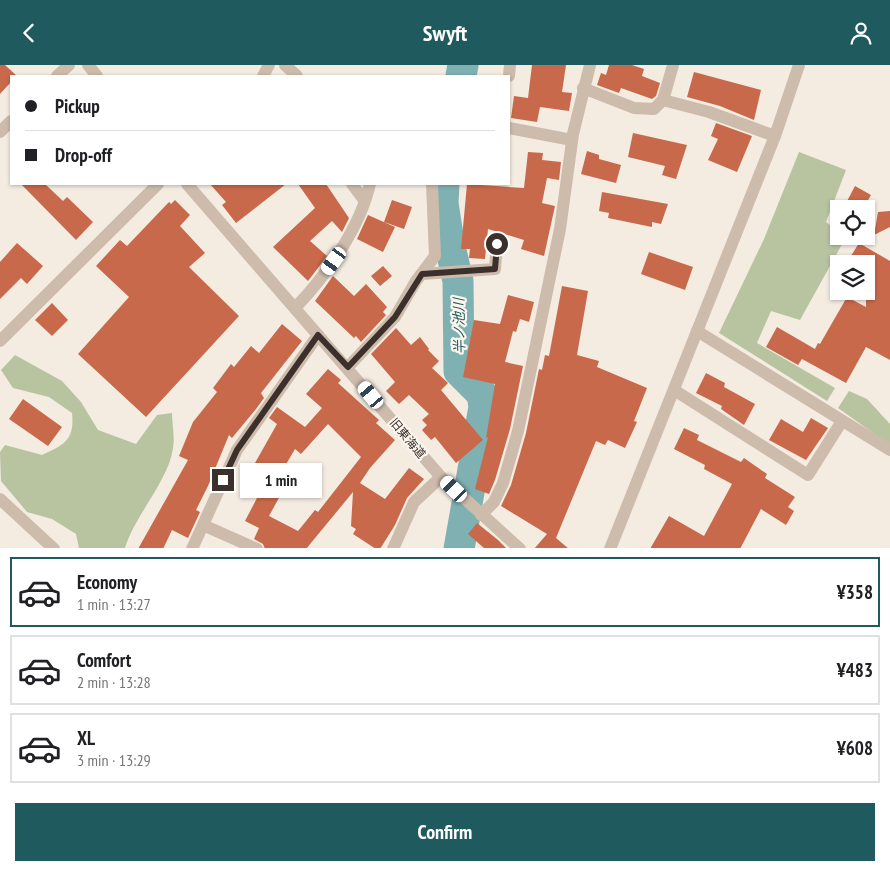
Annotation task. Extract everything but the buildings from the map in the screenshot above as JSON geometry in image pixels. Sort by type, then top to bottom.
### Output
[{"type":"street","points":[[58,75],[69,65]]},
{"type":"street","points":[[88,65],[96,75]]},
{"type":"street","points":[[285,65],[296,75]]},
{"type":"street","points":[[481,515],[494,502],[503,483],[518,431],[560,229],[572,140],[590,65]]},
{"type":"street","points":[[583,88],[634,109],[654,109],[663,100],[673,65]]},
{"type":"street","points":[[610,548],[775,136],[799,65]]},
{"type":"street","points":[[663,100],[709,112],[775,136]]},
{"type":"street","points":[[0,132],[10,122]]},
{"type":"street","points":[[510,128],[572,140]]},
{"type":"street","points":[[0,341],[157,185]]},
{"type":"street","name":"旧東海道","points":[[187,185],[348,367],[441,477],[519,548]]},
{"type":"street","points":[[353,185],[364,200]]},
{"type":"street","points":[[295,308],[312,291],[345,245],[370,185]]},
{"type":"street","points":[[348,367],[395,317],[422,274],[436,256],[432,185]]},
{"type":"street","points":[[422,274],[495,269],[497,244]]},
{"type":"street","points":[[697,331],[890,450]]},
{"type":"street","points":[[192,548],[237,450],[318,335]]},
{"type":"street","points":[[674,390],[808,475],[842,421]]},
{"type":"street","points":[[393,548],[414,502],[441,477]]},
{"type":"street","points":[[0,499],[53,548]]},
{"type":"street","points":[[204,525],[255,548]]},
{"type":"green space","points":[[799,152],[846,170],[834,200],[830,200],[830,212],[826,222],[830,225],[830,245],[842,245],[836,255],[830,255],[830,266],[800,320],[771,311],[757,343],[835,388],[827,401],[719,333],[764,239]]},
{"type":"green space","points":[[15,355],[62,381],[81,402],[98,430],[136,444],[157,415],[172,413],[174,444],[170,460],[159,485],[136,523],[125,548],[79,548],[76,534],[52,519],[27,512],[1,481],[0,452],[5,445],[42,455],[62,444],[70,436],[72,430],[72,413],[49,397],[13,388],[1,370]]},
{"type":"green space","points":[[849,391],[867,399],[890,424],[890,445],[838,408]]},
{"type":"waterway","name":"半ノ池川","points":[[461,75],[463,65]]},
{"type":"waterway","name":"半ノ池川","points":[[444,185],[443,203],[458,281],[459,371],[482,394],[484,407],[459,548]]},
{"type":"route","points":[[223,480],[237,450],[318,335],[348,367],[395,317],[422,274],[495,269],[497,244]]}]
